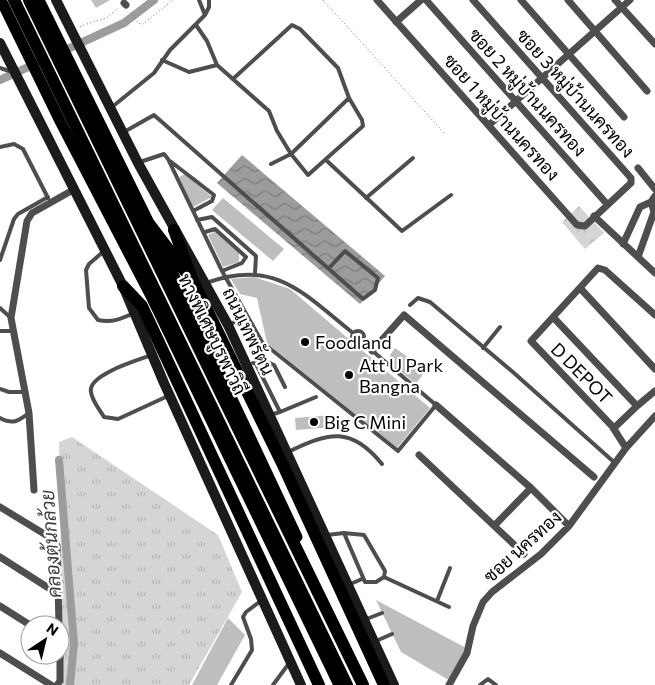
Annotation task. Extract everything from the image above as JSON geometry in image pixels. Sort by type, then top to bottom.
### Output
[{"type":"highway","points":[[1,0],[23,41],[142,306],[319,685]]},
{"type":"highway","name":"ทางพิเศษบูรพาวิถี","points":[[14,0],[347,685]]},
{"type":"highway","name":"ทางพิเศษบูรพาวิถี","points":[[30,0],[363,685]]},
{"type":"highway","points":[[39,0],[54,27],[150,225],[368,685]]},
{"type":"highway","points":[[150,225],[192,279]]},
{"type":"highway","points":[[174,230],[192,279],[285,458],[384,685]]},
{"type":"highway","points":[[123,286],[142,306],[339,685]]},
{"type":"main road","name":"ถนนเทพรัตน","points":[[56,0],[109,109],[174,230],[251,364],[275,414],[285,458],[325,536],[394,685]]},
{"type":"main road","points":[[2,47],[123,286]]},
{"type":"main road","points":[[142,306],[152,355],[301,685]]},
{"type":"street","name":"ซอย 1 หมู่บ้านนครทอง","points":[[377,0],[577,225],[585,226],[607,204]]},
{"type":"street","points":[[396,22],[421,0]]},
{"type":"street","name":"ซอย 2 หมู่บ้านนครทอง","points":[[426,0],[607,204]]},
{"type":"street","name":"ซอย 3 หมู่บ้านนครทอง","points":[[473,0],[631,178],[631,183],[607,204]]},
{"type":"street","points":[[520,0],[624,117]]},
{"type":"street","points":[[568,0],[647,91]]},
{"type":"street","points":[[615,0],[655,44]]},
{"type":"street","points":[[489,125],[630,0]]},
{"type":"street","points":[[638,168],[655,189]]},
{"type":"street","points":[[34,490],[29,413],[11,318],[27,221],[32,213],[49,199],[73,190]]},
{"type":"street","points":[[623,244],[640,207],[653,199],[654,212],[638,257]]},
{"type":"street","points":[[594,216],[655,273]]},
{"type":"street","name":"D DEPOT","points":[[626,448],[614,428],[532,341],[596,269],[602,268],[655,314]]},
{"type":"street","points":[[580,288],[655,369]]},
{"type":"street","points":[[372,351],[404,316],[594,477]]},
{"type":"street","name":"D DEPOT","points":[[553,317],[636,406]]},
{"type":"street","name":"D DEPOT","points":[[614,428],[636,406],[655,391]]},
{"type":"street","points":[[436,405],[531,488],[569,526]]},
{"type":"street","name":"ซอย นครทอง","points":[[449,685],[467,653],[473,626],[483,602],[492,592],[541,554],[569,526],[626,448],[655,416]]},
{"type":"street","points":[[420,455],[524,554]]},
{"type":"street","points":[[495,525],[531,488]]},
{"type":"street","points":[[0,507],[53,540],[58,554],[59,615]]},
{"type":"street","points":[[0,557],[58,594]]},
{"type":"street","points":[[0,606],[20,619]]},
{"type":"street","points":[[0,653],[52,685]]},
{"type":"street","points":[[57,685],[60,681],[60,665]]},
{"type":"lane","points":[[199,0],[205,15]]},
{"type":"lane","points":[[109,109],[148,79],[162,60],[205,15],[209,8],[209,0]]},
{"type":"lane","points":[[196,25],[207,41],[217,65],[234,78],[269,111],[277,131],[291,154],[308,176],[363,126],[338,68],[300,30],[292,25],[234,78]]},
{"type":"lane","points":[[162,60],[189,72],[217,65]]},
{"type":"lane","points":[[0,68],[14,72]]},
{"type":"lane","points":[[271,164],[291,154],[350,98]]},
{"type":"lane","points":[[122,133],[154,115],[363,299],[375,290],[378,278],[346,251],[329,268]]},
{"type":"lane","points":[[0,146],[14,144],[23,149],[49,199],[18,214],[14,219],[0,260]]},
{"type":"lane","points":[[138,163],[160,154],[164,154],[168,159],[225,276],[265,346],[396,451],[401,449],[436,405],[362,342]]},
{"type":"lane","points":[[366,198],[413,158]]},
{"type":"lane","points":[[168,159],[214,195],[212,201],[193,211]]},
{"type":"lane","points":[[326,160],[402,231],[451,194]]},
{"type":"lane","points":[[197,220],[212,217],[256,256],[255,274]]},
{"type":"lane","points":[[205,232],[215,229],[246,256],[242,264],[222,270]]},
{"type":"lane","points":[[105,250],[89,264],[86,270],[89,308],[98,320],[114,322],[142,306]]},
{"type":"lane","points":[[206,283],[225,276],[255,274],[294,286],[353,333],[361,332],[364,338],[362,342]]},
{"type":"lane","points":[[410,305],[418,298],[430,302],[615,463]]},
{"type":"lane","points":[[0,308],[11,318]]},
{"type":"lane","points":[[228,325],[247,317]]},
{"type":"lane","points":[[484,348],[500,327]]},
{"type":"lane","points":[[0,331],[12,331]]},
{"type":"lane","points":[[353,333],[353,342],[357,344],[362,342]]},
{"type":"lane","points":[[152,355],[100,376],[91,388],[91,393],[104,417],[112,420],[170,395]]},
{"type":"lane","points":[[251,364],[263,360],[274,364],[286,387]]},
{"type":"lane","points":[[0,389],[9,392],[24,392]]},
{"type":"lane","points":[[275,414],[316,397]]},
{"type":"lane","points":[[0,418],[9,423],[16,422],[29,413]]},
{"type":"lane","points":[[285,458],[326,438],[346,436],[356,439],[370,449],[382,464]]},
{"type":"lane","points":[[344,533],[362,579],[368,584],[384,577],[449,607]]},
{"type":"lane","points":[[325,536],[344,533],[364,535],[385,571],[384,577]]},
{"type":"lane","points":[[437,602],[450,568]]},
{"type":"lane","points":[[348,585],[362,579]]},
{"type":"lane","points":[[231,685],[252,650],[244,617],[246,612],[262,600]]},
{"type":"lane","points":[[364,620],[382,613]]},
{"type":"lane","points":[[374,642],[392,634]]},
{"type":"lane","points":[[274,685],[290,662]]},
{"type":"lane","points":[[480,685],[488,680],[496,685]]},
{"type":"path","points":[[78,24],[106,18],[125,4],[138,23],[143,24],[173,0]]},
{"type":"path","points":[[323,0],[445,134]]},
{"type":"green space","points":[[579,206],[604,233],[585,249],[562,222]]},
{"type":"green space","points":[[72,437],[218,535],[242,592],[189,685],[63,685],[63,665],[70,665],[70,615],[62,615],[59,442]]},
{"type":"water","points":[[242,155],[385,276],[360,304],[217,183]]},
{"type":"building","points":[[91,0],[110,0],[96,8]]},
{"type":"building","points":[[185,174],[212,197],[193,207],[179,177]]},
{"type":"building","points":[[223,198],[284,249],[273,261],[212,210]]},
{"type":"building","points":[[216,231],[239,252],[239,262],[223,267],[208,235]]},
{"type":"building","name":"Att U Park Bangna","points":[[254,277],[290,289],[430,408],[397,448],[267,343],[257,298],[240,294],[231,279]]},
{"type":"building","points":[[395,348],[426,370],[416,384],[394,366],[390,355]]},
{"type":"building","name":"Big C Mini","points":[[332,415],[334,427],[296,430],[295,418]]},
{"type":"building","points":[[376,600],[468,649],[452,682],[401,652]]},
{"type":"building","points":[[228,618],[245,635],[217,685],[192,685]]},
{"type":"waterway","points":[[61,52],[124,23],[154,0]]},
{"type":"waterway","points":[[0,80],[37,63]]},
{"type":"waterway","name":"คลองต้นกล้วย","points":[[59,460],[74,643],[70,685]]},
{"type":"place","name":"Foodland","points":[[305,342]]},
{"type":"place","name":"Att U Park Bangna","points":[[349,375]]},
{"type":"place","name":"Big C Mini","points":[[314,422]]}]
